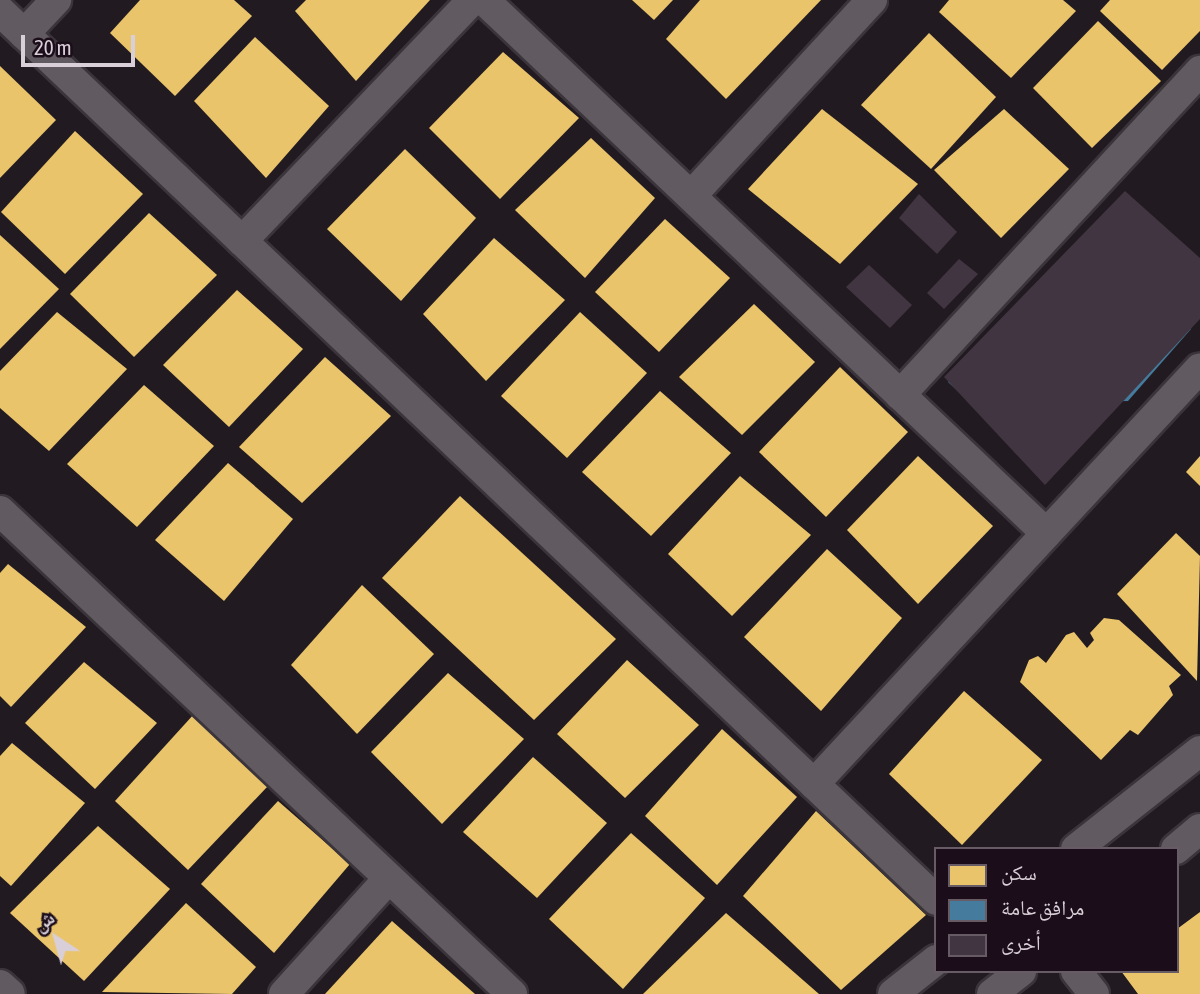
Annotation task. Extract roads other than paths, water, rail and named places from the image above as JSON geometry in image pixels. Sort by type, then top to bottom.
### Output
[{"type":"street","points":[[24,34],[56,0]]},
{"type":"street","points":[[242,240],[472,0]]},
{"type":"street","points":[[484,0],[1046,533]]},
{"type":"street","points":[[691,196],[872,0]]},
{"type":"street","points":[[0,11],[934,898]]},
{"type":"street","points":[[900,395],[1200,71]]},
{"type":"street","points":[[814,784],[1200,368]]},
{"type":"street","points":[[0,511],[512,994]]},
{"type":"street","points":[[1079,847],[1200,751]]},
{"type":"street","points":[[1178,847],[1200,829]]},
{"type":"street","points":[[284,994],[389,878]]},
{"type":"street","points":[[893,994],[934,962]]},
{"type":"street","points":[[992,994],[1016,973]]},
{"type":"street","points":[[1078,973],[1094,994]]},
{"type":"street","points":[[0,985],[10,994]]}]
